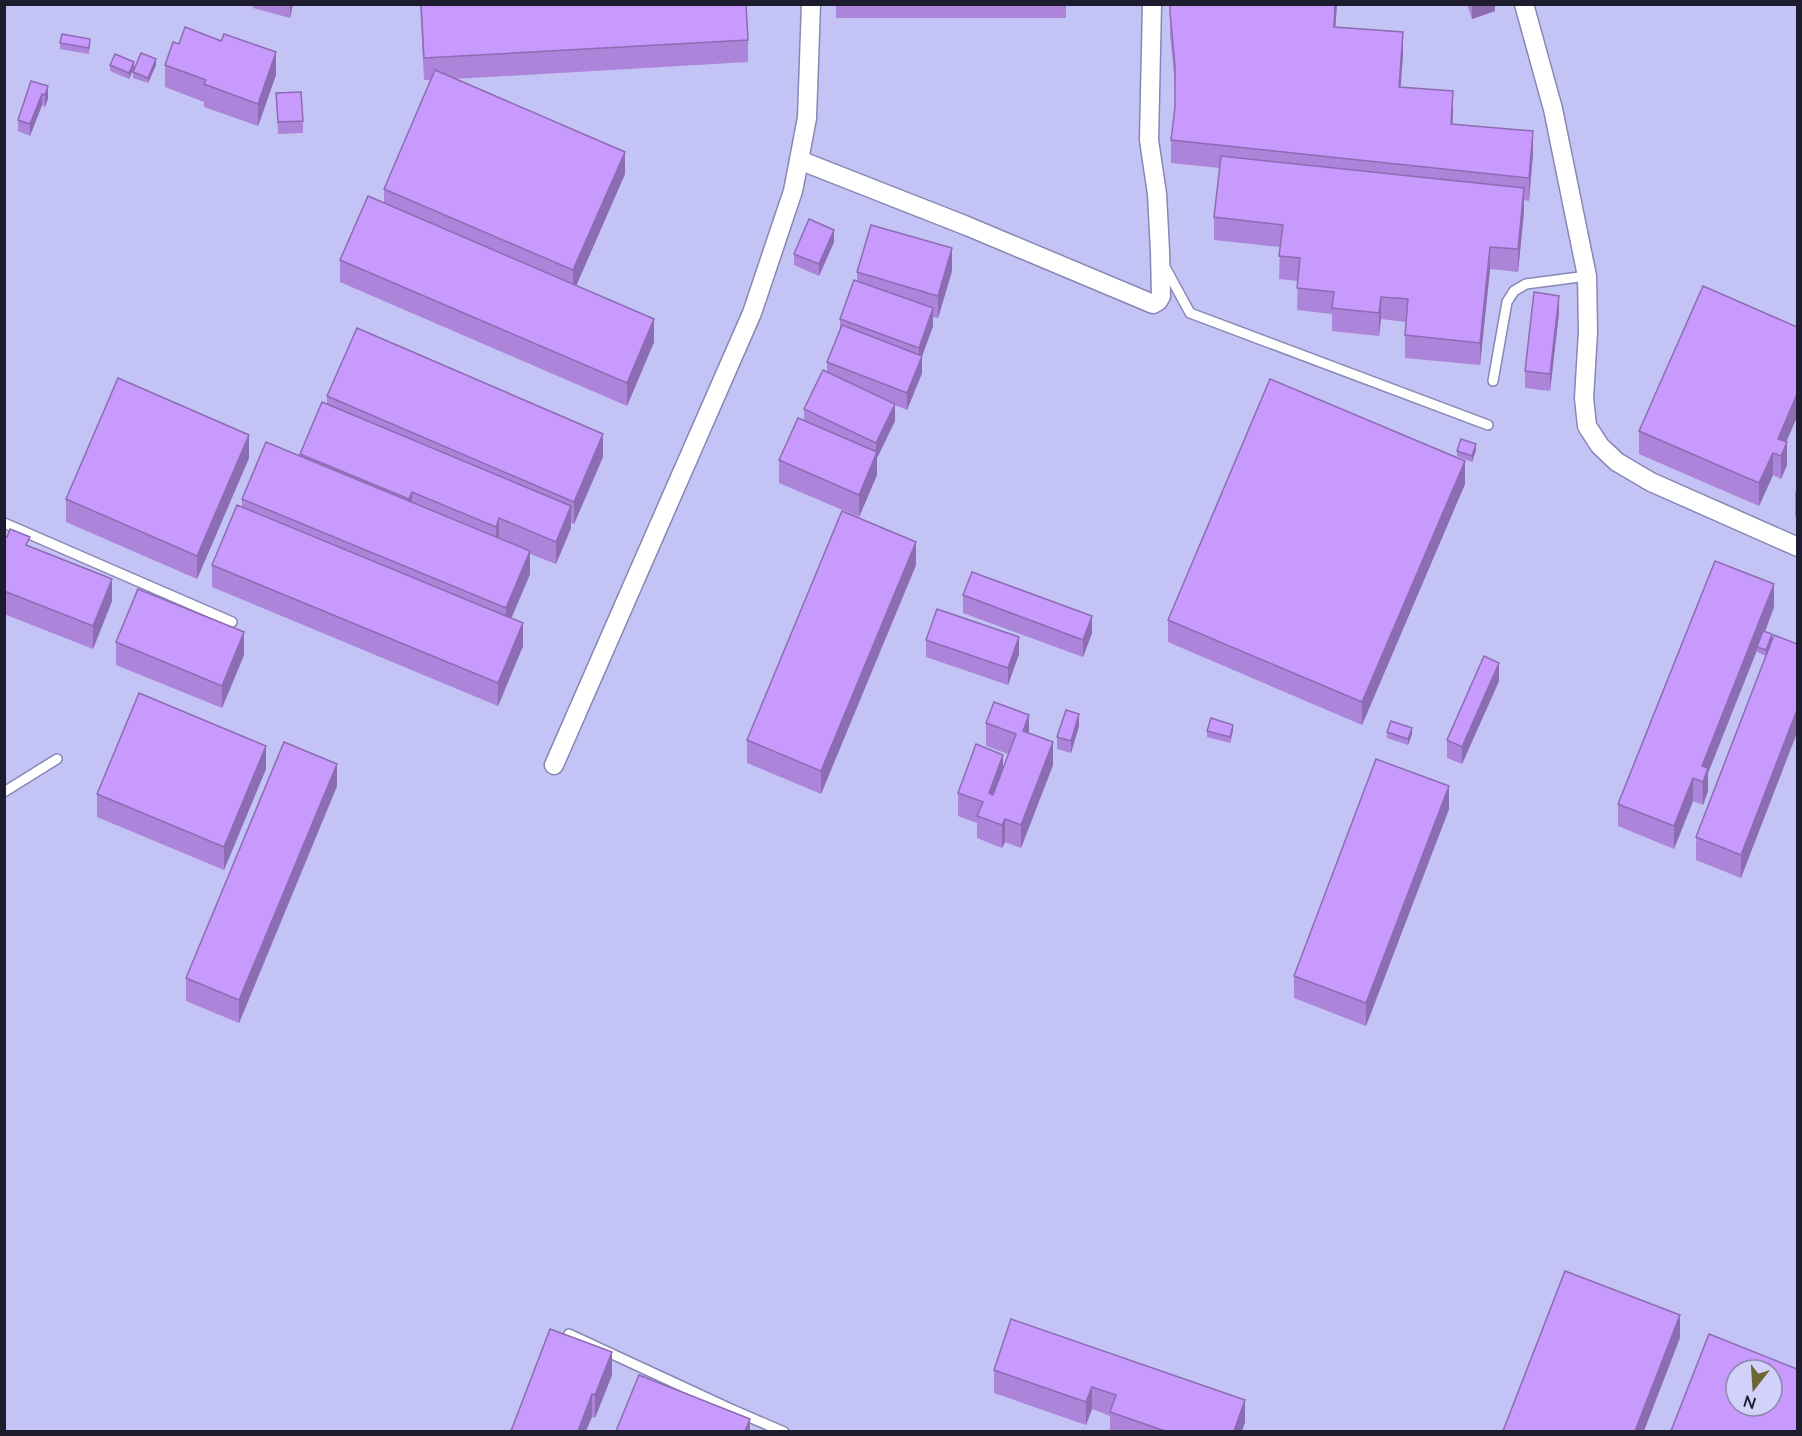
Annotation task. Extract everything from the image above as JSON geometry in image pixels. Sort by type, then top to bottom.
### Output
[{"type":"street","points":[[554,765],[752,313],[793,191],[799,160],[807,118],[811,4]]},
{"type":"street","points":[[799,160],[967,226],[1153,304],[1161,296],[1156,194],[1149,140],[1152,4]]},
{"type":"street","points":[[1524,4],[1553,109],[1587,276],[1588,332],[1584,398],[1587,426],[1600,446],[1617,462],[1651,482],[1797,547]]},
{"type":"lane","points":[[1160,260],[1190,313],[1488,425]]},
{"type":"lane","points":[[1493,381],[1507,302],[1514,291],[1526,284],[1587,276]]},
{"type":"lane","points":[[4,523],[232,622]]},
{"type":"lane","points":[[4,792],[57,759]]},
{"type":"lane","points":[[569,1334],[732,1410],[784,1431]]},
{"type":"building","points":[[421,4],[746,4],[748,40],[424,58]]},
{"type":"building","points":[[1170,4],[1335,4],[1334,27],[1403,32],[1399,87],[1453,91],[1451,124],[1533,131],[1529,178],[1171,140],[1175,107],[1175,66]]},
{"type":"building","points":[[185,27],[221,41],[224,34],[276,52],[258,104],[204,84],[206,80],[165,65],[173,42],[179,44]]},
{"type":"building","points":[[62,34],[90,39],[89,48],[60,43]]},
{"type":"building","points":[[141,53],[156,59],[148,78],[133,72]]},
{"type":"building","points":[[115,54],[134,62],[129,73],[110,65]]},
{"type":"building","points":[[435,70],[625,152],[573,270],[384,189]]},
{"type":"building","points":[[31,81],[48,86],[45,95],[42,94],[30,124],[18,120]]},
{"type":"building","points":[[301,92],[303,121],[278,122],[276,93]]},
{"type":"building","points":[[1221,156],[1524,188],[1518,249],[1490,247],[1480,343],[1405,335],[1408,299],[1381,297],[1379,313],[1332,308],[1334,292],[1297,288],[1300,258],[1279,256],[1283,225],[1214,217]]},
{"type":"building","points":[[368,196],[654,319],[627,383],[340,260]]},
{"type":"building","points":[[809,219],[834,230],[819,264],[794,254]]},
{"type":"building","points":[[871,225],[952,248],[938,296],[857,272]]},
{"type":"building","points":[[854,280],[933,308],[919,348],[840,319]]},
{"type":"building","points":[[1703,286],[1797,327],[1797,394],[1778,439],[1787,442],[1781,456],[1773,453],[1759,483],[1639,431]]},
{"type":"building","points":[[1534,292],[1559,296],[1550,374],[1525,371]]},
{"type":"building","points":[[842,325],[922,356],[907,393],[827,362]]},
{"type":"building","points":[[357,328],[603,434],[574,502],[327,396]]},
{"type":"building","points":[[823,370],[895,404],[876,443],[804,409]]},
{"type":"building","points":[[118,378],[249,435],[197,556],[66,499]]},
{"type":"building","points":[[1270,379],[1465,461],[1362,702],[1168,620]]},
{"type":"building","points":[[322,402],[571,506],[556,542],[499,518],[496,527],[412,492],[409,499],[300,454]]},
{"type":"building","points":[[798,418],[877,452],[859,495],[779,460]]},
{"type":"building","points":[[1461,439],[1476,444],[1472,456],[1457,451]]},
{"type":"building","points":[[266,442],[530,551],[506,608],[242,499]]},
{"type":"building","points":[[237,505],[523,623],[498,683],[212,565]]},
{"type":"building","points":[[842,511],[916,542],[821,771],[747,740]]},
{"type":"building","points":[[10,529],[30,537],[26,545],[112,579],[93,626],[4,591],[4,536],[7,537]]},
{"type":"building","points":[[1715,561],[1774,584],[1702,766],[1708,768],[1703,782],[1693,778],[1674,826],[1618,804]]},
{"type":"building","points":[[972,572],[1092,616],[1083,640],[963,595]]},
{"type":"building","points":[[138,589],[244,632],[222,686],[116,642]]},
{"type":"building","points":[[937,609],[1019,637],[1008,668],[926,640]]},
{"type":"building","points":[[1763,631],[1772,634],[1766,650],[1757,647]]},
{"type":"building","points":[[1774,635],[1797,644],[1797,710],[1741,855],[1696,837]]},
{"type":"building","points":[[1484,656],[1499,663],[1462,747],[1447,740]]},
{"type":"building","points":[[139,693],[266,746],[224,847],[97,794]]},
{"type":"building","points":[[994,702],[1029,715],[1023,731],[1053,742],[1021,825],[1005,819],[1002,825],[977,816],[983,802],[958,793],[976,744],[1003,755],[989,793],[993,795],[1016,734],[986,723]]},
{"type":"building","points":[[1066,710],[1079,714],[1071,741],[1057,737]]},
{"type":"building","points":[[1211,718],[1233,725],[1230,737],[1207,731]]},
{"type":"building","points":[[1391,721],[1412,728],[1408,739],[1387,732]]},
{"type":"building","points":[[284,742],[337,764],[239,1000],[186,978]]},
{"type":"building","points":[[1376,759],[1449,786],[1366,1003],[1294,976]]},
{"type":"building","points":[[1565,1271],[1680,1315],[1635,1431],[1503,1431]]},
{"type":"building","points":[[1011,1319],[1245,1400],[1234,1431],[1165,1431],[1110,1412],[1116,1395],[1092,1387],[1086,1402],[994,1370]]},
{"type":"building","points":[[550,1329],[612,1352],[578,1431],[511,1431]]},
{"type":"building","points":[[1709,1334],[1769,1358],[1724,1358],[1724,1418],[1784,1418],[1784,1364],[1797,1369],[1797,1431],[1671,1431]]},
{"type":"building","points":[[639,1375],[750,1419],[745,1431],[616,1431]]}]
